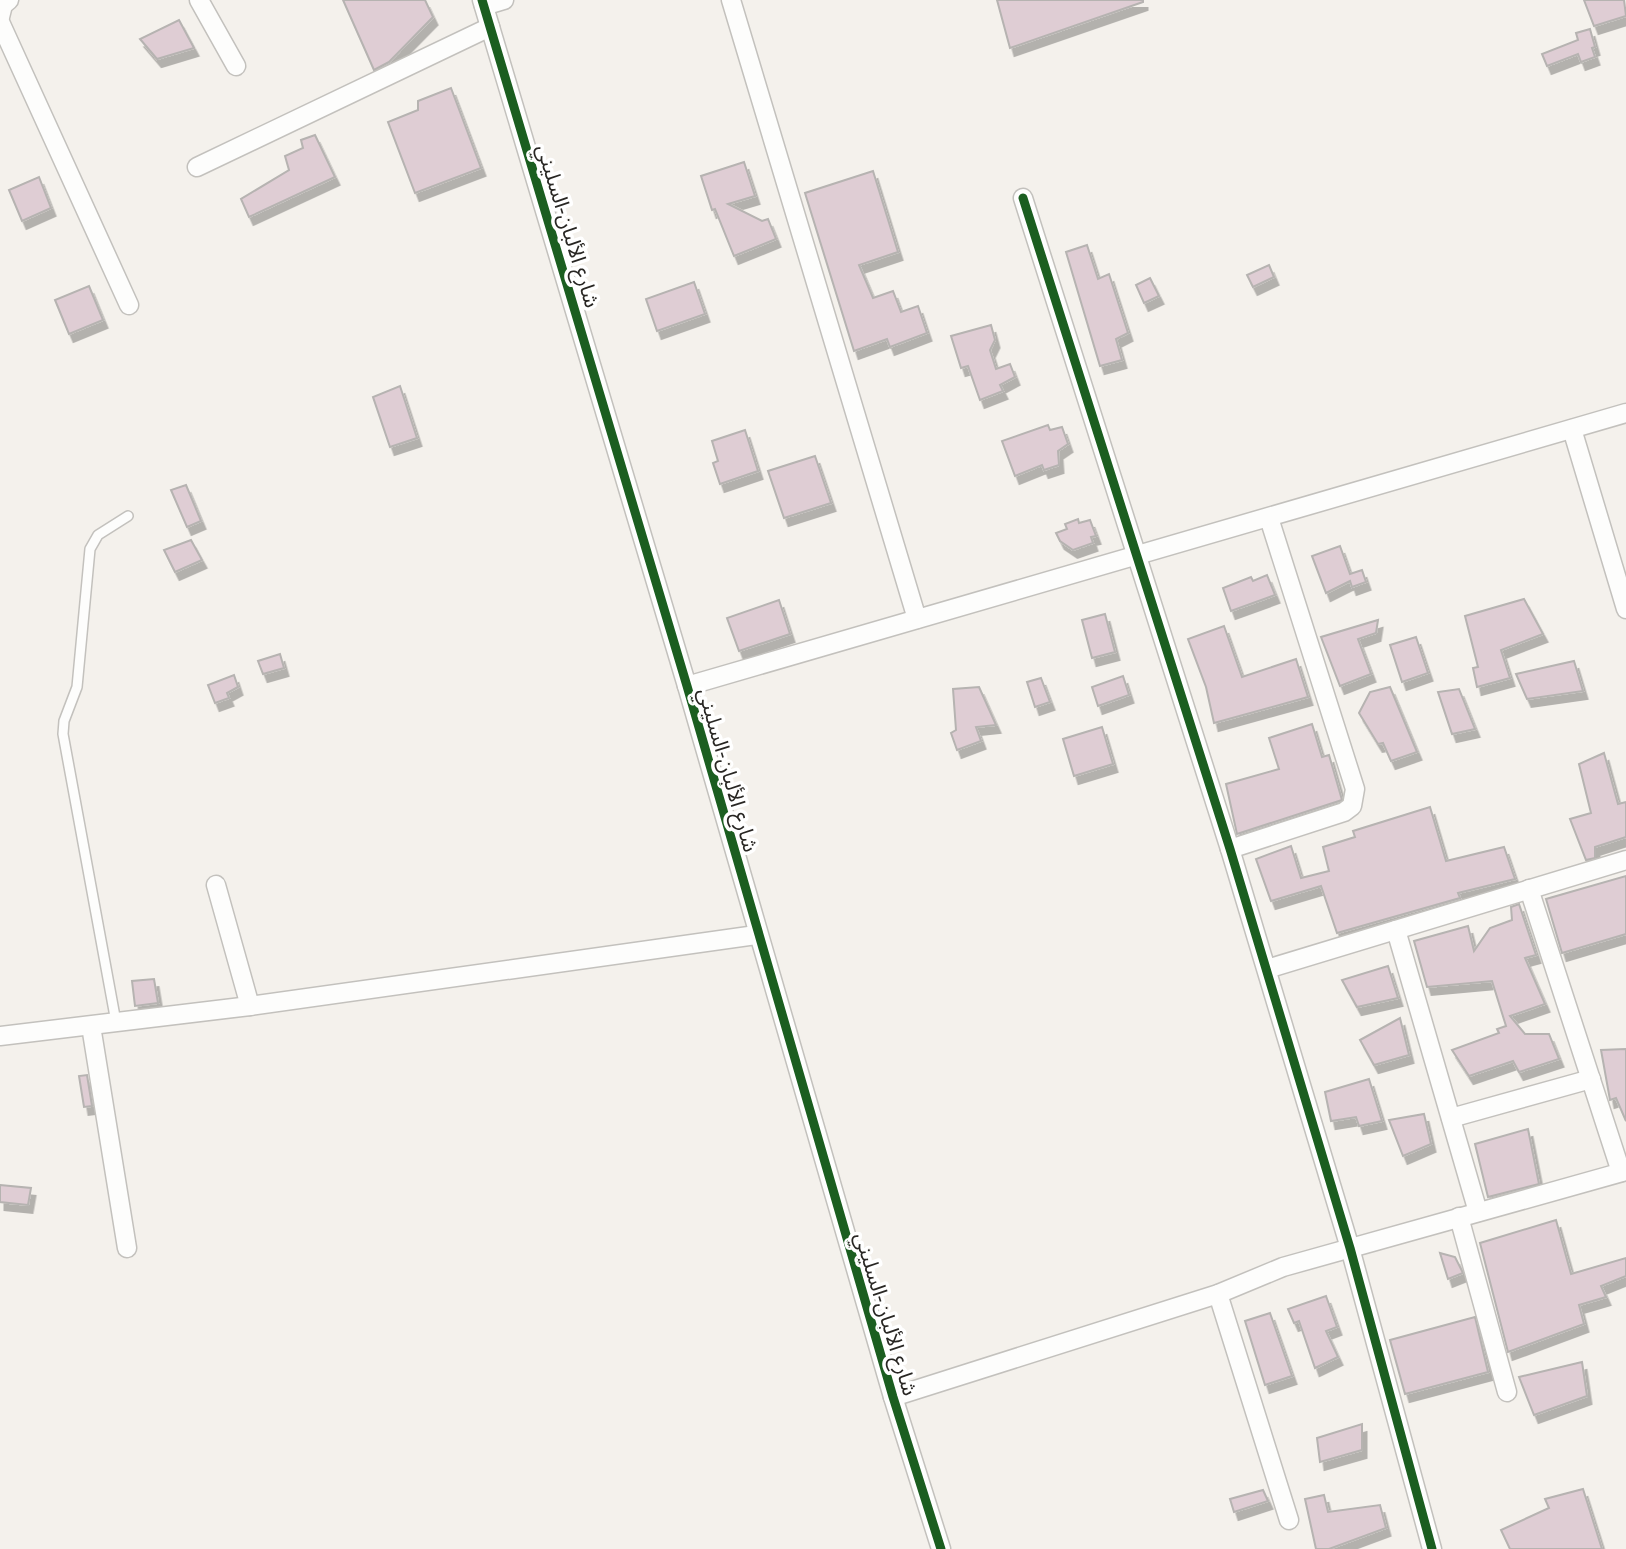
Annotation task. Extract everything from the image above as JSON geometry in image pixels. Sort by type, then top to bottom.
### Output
[{"type":"street","points":[[9,0],[3,5],[0,20],[129,305]]},
{"type":"street","points":[[199,0],[236,66]]},
{"type":"street","points":[[483,3],[504,0]]},
{"type":"street","points":[[731,0],[916,619]]},
{"type":"street","name":"شارع الألبان-السليني","points":[[483,3],[687,686],[756,935],[892,1397],[940,1549]]},
{"type":"street","points":[[197,167],[490,27]]},
{"type":"street","points":[[1023,198],[1230,849],[1350,1248],[1432,1549]]},
{"type":"street","points":[[687,686],[1626,413]]},
{"type":"street","points":[[1572,429],[1626,609]]},
{"type":"street","points":[[1230,849],[1344,812],[1355,800],[1355,789],[1269,517]]},
{"type":"street","points":[[1266,969],[1626,860]]},
{"type":"street","points":[[216,885],[250,1006]]},
{"type":"street","points":[[892,1397],[1218,1294],[1283,1266],[1624,1172],[1529,889]]},
{"type":"street","points":[[1396,930],[1478,1212]]},
{"type":"street","points":[[0,1036],[250,1006],[756,935]]},
{"type":"street","points":[[90,1026],[127,1248]]},
{"type":"street","points":[[1451,1118],[1591,1079]]},
{"type":"street","points":[[1459,1217],[1507,1392]]},
{"type":"street","points":[[1218,1294],[1289,1520]]},
{"type":"lane","points":[[116,1022],[63,734],[64,720],[77,687],[90,549],[98,535],[128,516]]},
{"type":"building","points":[[343,0],[425,0],[433,17],[389,62],[374,70]]},
{"type":"building","points":[[997,0],[1143,0],[1143,2],[1010,48]]},
{"type":"building","points":[[1584,0],[1624,0],[1626,16],[1594,26]]},
{"type":"building","points":[[179,20],[194,48],[157,59],[140,39]]},
{"type":"building","points":[[1590,29],[1595,57],[1581,62],[1578,54],[1547,66],[1542,54],[1578,40],[1576,33]]},
{"type":"building","points":[[451,88],[481,168],[415,193],[388,122],[418,110],[418,101]]},
{"type":"building","points":[[315,135],[335,177],[249,217],[241,199],[289,170],[285,156],[303,148],[301,140]]},
{"type":"building","points":[[744,162],[755,196],[728,204],[762,221],[768,219],[776,239],[734,256],[715,209],[712,210],[701,176]]},
{"type":"building","points":[[873,171],[898,252],[859,265],[873,298],[893,291],[901,312],[918,306],[927,333],[890,347],[887,339],[854,351],[805,193]]},
{"type":"building","points":[[39,177],[51,208],[22,221],[9,190]]},
{"type":"building","points":[[1087,245],[1098,279],[1109,274],[1128,333],[1116,339],[1122,360],[1100,366],[1066,252]]},
{"type":"building","points":[[1269,265],[1274,277],[1253,287],[1247,275]]},
{"type":"building","points":[[1150,278],[1159,296],[1144,303],[1136,285]]},
{"type":"building","points":[[694,282],[705,314],[657,331],[646,299]]},
{"type":"building","points":[[89,286],[103,320],[69,334],[55,300]]},
{"type":"building","points":[[991,325],[995,340],[990,350],[996,369],[1010,364],[1015,377],[1000,385],[1003,391],[980,400],[968,366],[961,368],[951,336]]},
{"type":"building","points":[[400,386],[417,438],[390,447],[373,397]]},
{"type":"building","points":[[1048,425],[1050,430],[1062,427],[1068,444],[1058,451],[1059,465],[1044,470],[1042,465],[1015,476],[1002,441]]},
{"type":"building","points":[[745,430],[758,471],[720,484],[713,463],[718,461],[712,441]]},
{"type":"building","points":[[815,456],[831,503],[784,518],[768,471]]},
{"type":"building","points":[[186,485],[201,521],[187,527],[171,490]]},
{"type":"building","points":[[1078,519],[1079,523],[1090,520],[1096,536],[1091,537],[1093,543],[1073,550],[1060,541],[1056,533],[1067,529],[1065,524]]},
{"type":"building","points":[[191,540],[202,560],[175,572],[164,550]]},
{"type":"building","points":[[1340,546],[1350,574],[1362,570],[1366,582],[1352,587],[1350,581],[1326,593],[1312,556]]},
{"type":"building","points":[[1267,575],[1275,595],[1231,611],[1223,588],[1251,577],[1253,581]]},
{"type":"building","points":[[1524,599],[1543,634],[1501,650],[1510,678],[1477,687],[1473,668],[1478,667],[1465,616]]},
{"type":"building","points":[[779,600],[790,634],[739,651],[727,618]]},
{"type":"building","points":[[1105,614],[1115,652],[1092,658],[1082,620]]},
{"type":"building","points":[[1378,620],[1376,633],[1358,639],[1371,674],[1340,686],[1321,637]]},
{"type":"building","points":[[1224,626],[1242,677],[1296,659],[1308,697],[1214,723],[1206,687],[1188,639]]},
{"type":"building","points":[[1416,637],[1428,673],[1402,682],[1390,645]]},
{"type":"building","points":[[280,654],[284,668],[263,674],[258,661]]},
{"type":"building","points":[[1574,661],[1583,691],[1527,699],[1516,674]]},
{"type":"building","points":[[234,675],[238,687],[227,693],[229,698],[215,703],[208,685]]},
{"type":"building","points":[[1123,676],[1129,695],[1098,706],[1092,687]]},
{"type":"building","points":[[1041,678],[1050,702],[1035,707],[1027,682]]},
{"type":"building","points":[[979,687],[996,725],[976,727],[981,741],[957,750],[951,733],[956,730],[953,689]]},
{"type":"building","points":[[1390,687],[1417,752],[1391,761],[1383,743],[1378,744],[1359,713],[1370,692]]},
{"type":"building","points":[[1459,689],[1475,729],[1452,734],[1438,692]]},
{"type":"building","points":[[1312,724],[1322,757],[1329,755],[1342,800],[1237,834],[1226,784],[1279,769],[1269,738]]},
{"type":"building","points":[[1102,727],[1113,764],[1074,776],[1063,739]]},
{"type":"building","points":[[1604,753],[1618,804],[1626,802],[1626,837],[1595,847],[1595,858],[1586,860],[1570,819],[1591,813],[1579,764]]},
{"type":"building","points":[[1430,807],[1446,861],[1504,847],[1515,879],[1458,893],[1460,898],[1337,933],[1321,886],[1271,901],[1256,859],[1291,846],[1301,878],[1329,871],[1323,847],[1355,837],[1353,831]]},
{"type":"building","points":[[1626,876],[1626,934],[1562,953],[1546,899]]},
{"type":"building","points":[[1519,904],[1536,955],[1525,958],[1545,1004],[1510,1016],[1525,1034],[1549,1034],[1559,1059],[1519,1072],[1513,1061],[1469,1076],[1452,1050],[1499,1033],[1497,1029],[1506,1026],[1492,981],[1427,987],[1414,941],[1468,926],[1474,951],[1490,928],[1512,920],[1511,907]]},
{"type":"building","points":[[1388,966],[1398,998],[1357,1007],[1342,980]]},
{"type":"building","points":[[154,979],[158,1003],[135,1006],[132,981]]},
{"type":"building","points":[[1400,1018],[1409,1055],[1374,1065],[1360,1040]]},
{"type":"building","points":[[1626,1049],[1626,1121],[1616,1098],[1610,1100],[1601,1050]]},
{"type":"building","points":[[87,1075],[92,1106],[84,1107],[79,1076]]},
{"type":"building","points":[[1369,1079],[1382,1121],[1359,1126],[1356,1117],[1331,1121],[1325,1092]]},
{"type":"building","points":[[1424,1114],[1431,1144],[1403,1156],[1389,1120]]},
{"type":"building","points":[[1528,1129],[1539,1184],[1488,1197],[1475,1144]]},
{"type":"building","points":[[0,1185],[31,1188],[28,1205],[0,1202]]},
{"type":"building","points":[[1556,1220],[1571,1274],[1626,1258],[1626,1276],[1601,1286],[1606,1297],[1579,1305],[1584,1324],[1508,1352],[1480,1243]]},
{"type":"building","points":[[1440,1253],[1455,1257],[1463,1273],[1448,1279]]},
{"type":"building","points":[[1326,1296],[1337,1327],[1326,1331],[1338,1357],[1315,1368],[1299,1321],[1294,1323],[1288,1309]]},
{"type":"building","points":[[1270,1313],[1292,1376],[1265,1385],[1245,1321]]},
{"type":"building","points":[[1475,1317],[1488,1372],[1405,1394],[1390,1340]]},
{"type":"building","points":[[1582,1362],[1587,1396],[1534,1415],[1519,1377]]},
{"type":"building","points":[[1362,1424],[1362,1450],[1320,1462],[1317,1438]]},
{"type":"building","points":[[1583,1489],[1602,1549],[1510,1549],[1501,1530],[1549,1508],[1545,1499]]},
{"type":"building","points":[[1263,1490],[1268,1501],[1234,1512],[1230,1499]]},
{"type":"building","points":[[1324,1495],[1328,1512],[1380,1505],[1386,1528],[1329,1549],[1316,1549],[1305,1499]]},
{"type":"cycle path","points":[[482,0],[687,686],[893,1397],[941,1549]]},
{"type":"cycle path","points":[[1023,198],[1230,849],[1350,1248],[1432,1549]]}]
